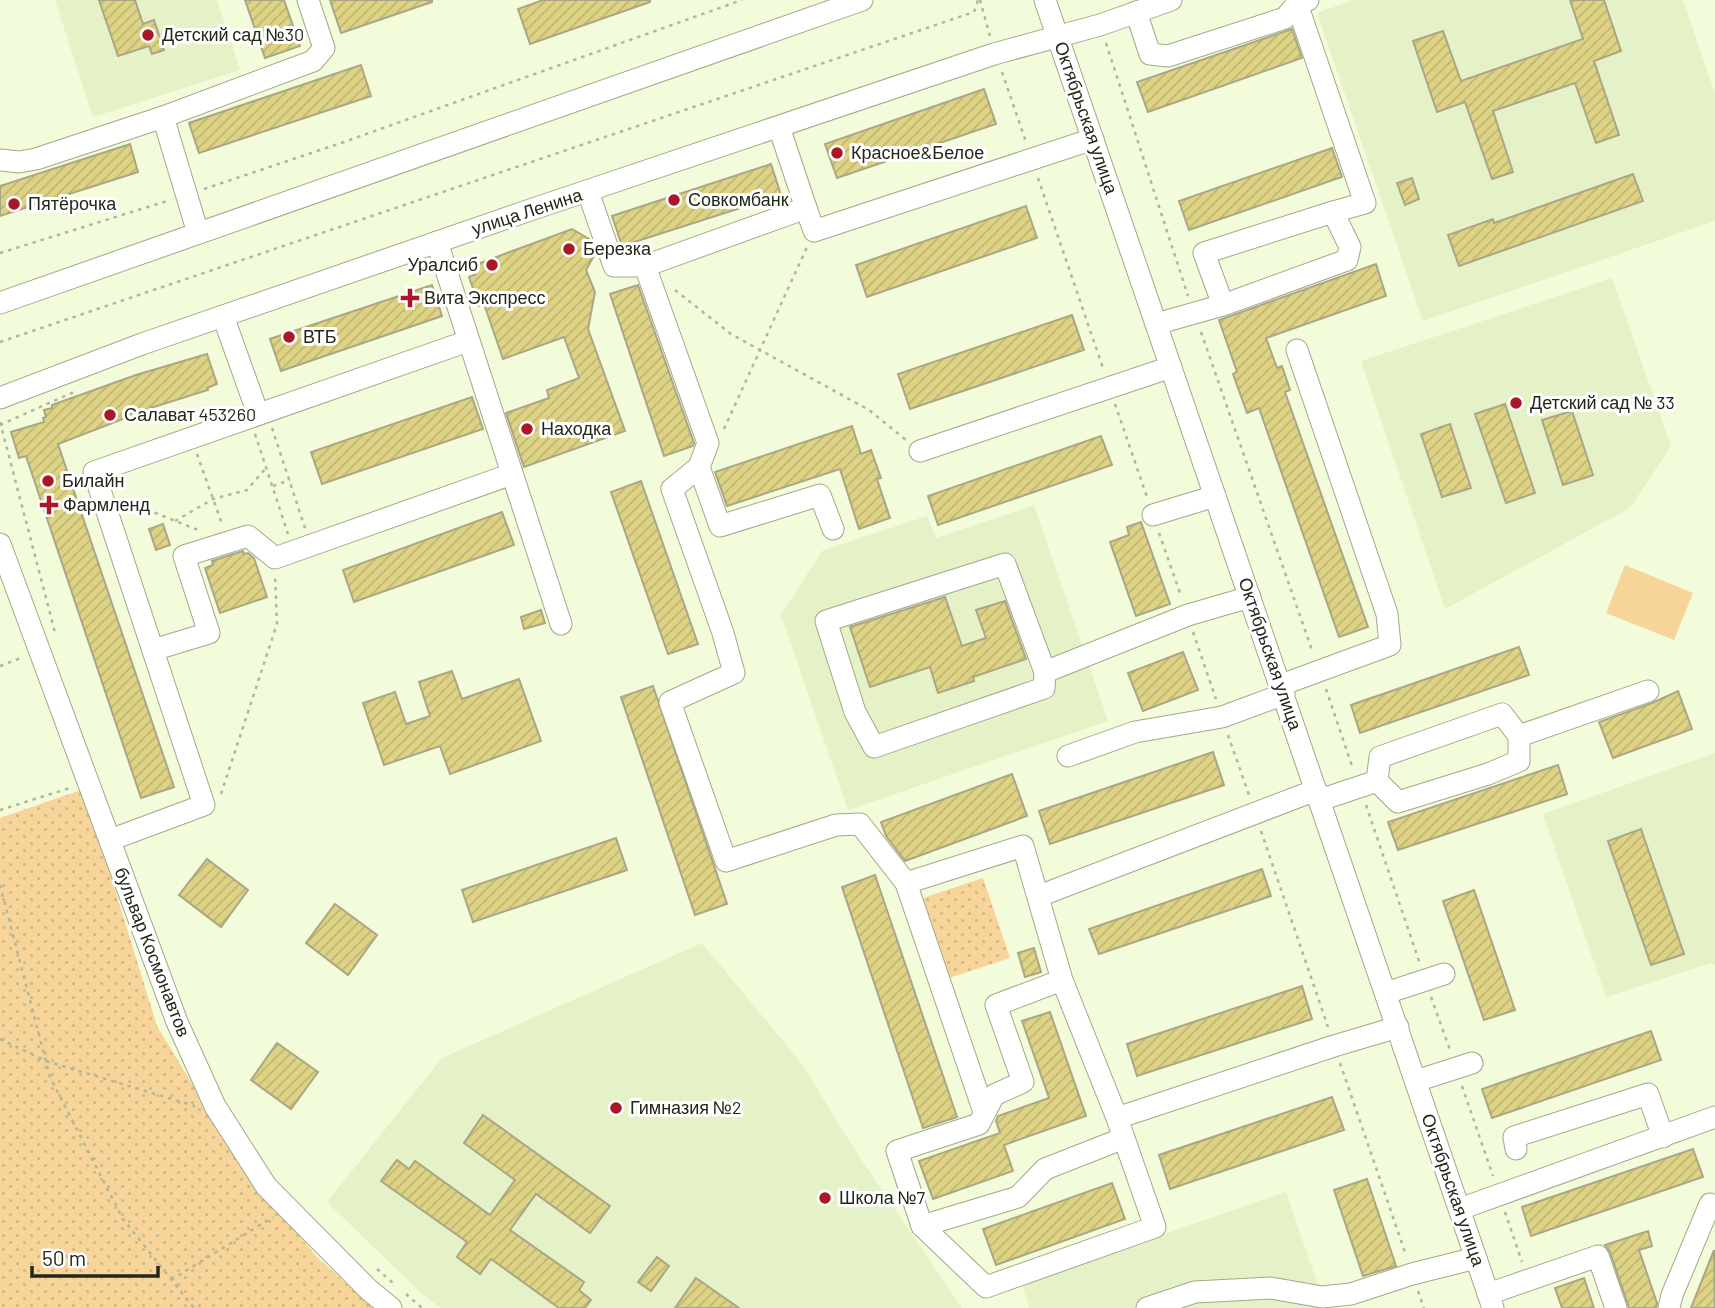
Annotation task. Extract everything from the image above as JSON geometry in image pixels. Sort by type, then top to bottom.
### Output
[{"type":"street","points":[[0,160],[19,162],[36,159],[163,117],[313,61],[324,48],[308,0]]},
{"type":"street","points":[[0,303],[862,0]]},
{"type":"street","name":"Октябрьская улица","points":[[1045,0],[1491,1301]]},
{"type":"street","name":"улица Ленина","points":[[0,398],[223,316],[437,242],[994,54],[1100,25],[1171,0]]},
{"type":"street","points":[[1136,12],[1150,54],[1168,56],[1285,18],[1301,1],[1365,203],[1204,253],[1223,305]]},
{"type":"street","points":[[163,117],[198,233]]},
{"type":"street","points":[[779,127],[814,231],[1093,139]]},
{"type":"street","points":[[588,191],[614,266],[645,266],[806,208]]},
{"type":"street","points":[[1156,324],[1223,305],[1347,260],[1350,247],[1334,212]]},
{"type":"street","points":[[437,242],[561,624]]},
{"type":"street","points":[[645,266],[708,443],[699,467],[672,489],[723,633],[734,673],[670,702],[726,861],[836,825],[860,824],[906,883],[984,1112]]},
{"type":"street","points":[[223,316],[258,414]]},
{"type":"street","points":[[110,840],[204,805],[93,472],[468,341]]},
{"type":"street","points":[[1068,756],[1135,732],[1222,716],[1320,671],[1390,645],[1387,614],[1297,350]]},
{"type":"street","points":[[920,451],[1171,367]]},
{"type":"street","points":[[699,467],[720,526],[820,495],[833,529]]},
{"type":"street","points":[[153,650],[209,633],[184,556],[248,536],[293,551],[512,474]]},
{"type":"street","points":[[1153,515],[1215,496]]},
{"type":"street","name":"бульвар Космонавтов","points":[[0,544],[177,1022],[215,1106],[266,1186],[369,1290],[397,1300]]},
{"type":"street","points":[[1005,564],[1045,672],[1044,688],[874,747],[855,712],[826,621],[1005,564]]},
{"type":"street","points":[[1045,672],[1188,615],[1250,597]]},
{"type":"street","points":[[1519,736],[1647,691]]},
{"type":"street","points":[[1039,896],[1255,814],[1318,795],[1368,783],[1398,802],[1462,782],[1519,761],[1519,736],[1502,714],[1380,757],[1368,783]]},
{"type":"street","points":[[906,883],[1023,846],[1062,980],[1117,1118],[1155,1227],[986,1287],[922,1226],[897,1152],[979,1124],[994,1095],[1023,1082],[996,1005],[1062,980]]},
{"type":"street","points":[[1386,993],[1435,977]]},
{"type":"street","points":[[1117,1118],[1398,1027]]},
{"type":"street","points":[[1416,1081],[1464,1065]]},
{"type":"street","points":[[1516,1149],[1514,1137],[1647,1094],[1663,1137]]},
{"type":"street","points":[[1460,1209],[1715,1117]]},
{"type":"street","points":[[922,1226],[1018,1197],[1045,1169],[1124,1138]]},
{"type":"street","points":[[1669,1308],[1710,1204]]},
{"type":"street","points":[[1491,1301],[1529,1282],[1598,1256],[1616,1308]]},
{"type":"street","points":[[1147,1308],[1195,1292],[1271,1288],[1322,1297],[1351,1294],[1412,1274],[1476,1258]]},
{"type":"path","points":[[0,253],[187,195],[344,142],[742,0]]},
{"type":"path","points":[[979,0],[994,54],[1424,1308]]},
{"type":"path","points":[[0,342],[974,12],[979,0]]},
{"type":"path","points":[[1100,25],[1194,312],[1320,671],[1368,783],[1435,977],[1464,1065],[1499,1194],[1529,1282]]},
{"type":"path","points":[[708,443],[718,444],[814,231]]},
{"type":"path","points":[[668,285],[732,334],[869,410],[920,451]]},
{"type":"path","points":[[258,414],[266,468],[293,551]]},
{"type":"path","points":[[204,805],[219,799],[277,624],[293,551],[290,480],[258,414]]},
{"type":"path","points":[[0,422],[58,643]]},
{"type":"path","points":[[191,438],[228,542]]},
{"type":"path","points":[[175,521],[213,499],[247,490],[266,468]]},
{"type":"path","points":[[272,486],[290,480]]},
{"type":"path","points":[[100,490],[228,542]]},
{"type":"path","points":[[0,810],[90,782]]},
{"type":"path","points":[[0,885],[50,1077],[123,1219],[194,1308]]},
{"type":"path","points":[[0,1039],[46,1061],[195,1106]]},
{"type":"path","points":[[172,1280],[288,1208]]},
{"type":"path","points":[[372,1265],[393,1283]]},
{"type":"path","points":[[397,1300],[422,1308]]},
{"type":"shaded area","name":"Детский сад №30","points":[[55,0],[217,0],[240,70],[93,117]]},
{"type":"shaded area","points":[[1354,0],[1683,0],[1715,94],[1715,221],[1423,321],[1317,13]]},
{"type":"shaded area","name":"Детский сад № 33","points":[[1612,278],[1671,446],[1630,508],[1445,609],[1361,361]]},
{"type":"shaded area","points":[[1034,505],[1108,721],[848,810],[781,615],[822,551],[927,516],[936,538]]},
{"type":"shaded area","points":[[1625,565],[1693,593],[1674,640],[1606,613]]},
{"type":"shaded area","points":[[1715,753],[1715,965],[1711,963],[1606,997],[1543,814]]},
{"type":"shaded area","points":[[84,789],[157,1026],[244,1169],[316,1256],[373,1308],[0,1308],[0,818]]},
{"type":"shaded area","points":[[983,878],[1010,958],[949,978],[923,898]]},
{"type":"shaded area","name":"Гимназия №2","points":[[702,943],[802,1064],[856,1152],[962,1308],[441,1308],[422,1294],[330,1205],[328,1201],[442,1058]]},
{"type":"shaded area","points":[[1286,1192],[1322,1297],[1318,1308],[1029,1308],[1022,1283]]},
{"type":"building","points":[[99,0],[135,0],[143,24],[154,20],[164,50],[152,54],[149,46],[118,56]]},
{"type":"building","points":[[245,0],[284,0],[300,46],[265,58]]},
{"type":"building","points":[[330,0],[432,0],[432,2],[341,33]]},
{"type":"building","points":[[543,0],[650,2],[530,44],[518,9]]},
{"type":"building","points":[[1570,0],[1604,0],[1621,51],[1594,61],[1619,135],[1596,143],[1575,83],[1493,111],[1513,172],[1492,179],[1465,102],[1437,112],[1413,41],[1443,31],[1461,81],[1583,39]]},
{"type":"building","points":[[1292,29],[1302,58],[1148,112],[1137,82]]},
{"type":"building","points":[[361,65],[371,96],[199,153],[189,123]]},
{"type":"building","points":[[984,89],[996,124],[837,178],[825,144]]},
{"type":"building","points":[[130,144],[138,172],[0,216],[0,186]]},
{"type":"building","points":[[1332,148],[1342,177],[1189,230],[1179,201]]},
{"type":"building","points":[[771,164],[781,195],[622,246],[612,216]]},
{"type":"building","points":[[1633,174],[1643,201],[1459,266],[1448,235],[1493,219],[1494,223]]},
{"type":"building","points":[[1412,178],[1419,199],[1405,205],[1397,183]]},
{"type":"building","points":[[1026,206],[1037,238],[867,297],[856,265]]},
{"type":"building","points":[[572,229],[589,239],[595,254],[586,270],[595,292],[588,329],[625,431],[524,467],[506,413],[549,398],[547,390],[579,378],[564,337],[503,359],[484,304],[479,306],[469,277],[476,274],[472,266]]},
{"type":"building","points":[[1376,264],[1386,296],[1266,338],[1277,368],[1282,366],[1290,390],[1285,392],[1368,627],[1339,637],[1259,408],[1247,413],[1233,374],[1237,372],[1219,320]]},
{"type":"building","points":[[432,285],[442,316],[281,371],[270,339]]},
{"type":"building","points":[[638,285],[694,443],[693,446],[664,456],[610,294]]},
{"type":"building","points":[[1072,315],[1084,350],[910,409],[898,374]]},
{"type":"building","points":[[207,354],[217,384],[207,388],[208,390],[122,417],[123,419],[58,444],[174,787],[141,798],[26,456],[19,458],[11,432],[44,422],[44,410],[52,408],[52,405],[136,375]]},
{"type":"building","points":[[472,397],[483,429],[322,484],[311,452]]},
{"type":"building","points":[[1505,404],[1535,493],[1506,503],[1475,414]]},
{"type":"building","points":[[1572,411],[1593,475],[1563,485],[1542,420]]},
{"type":"building","points":[[1450,424],[1471,488],[1442,497],[1421,434]]},
{"type":"building","points":[[852,426],[861,454],[871,450],[890,518],[859,529],[840,469],[727,506],[715,472]]},
{"type":"building","points":[[1101,436],[1112,465],[938,525],[928,496]]},
{"type":"building","points":[[641,481],[698,644],[668,654],[611,492]]},
{"type":"building","points":[[502,512],[514,545],[354,602],[343,570]]},
{"type":"building","points":[[1141,522],[1170,604],[1136,616],[1110,542],[1129,535],[1127,527]]},
{"type":"building","points":[[163,524],[170,545],[156,550],[149,529]]},
{"type":"building","points":[[243,551],[254,558],[267,597],[220,613],[205,568],[213,565],[212,561]]},
{"type":"building","points":[[945,597],[962,646],[986,638],[976,610],[1005,601],[1026,659],[973,677],[974,681],[938,693],[930,667],[870,687],[850,627]]},
{"type":"building","points":[[541,610],[545,623],[524,629],[521,617]]},
{"type":"building","points":[[1519,647],[1529,675],[1360,733],[1351,705]]},
{"type":"building","points":[[1183,652],[1198,690],[1143,711],[1128,673]]},
{"type":"building","points":[[452,671],[462,699],[519,679],[541,741],[450,774],[440,746],[384,765],[363,703],[395,692],[406,724],[430,716],[419,682]]},
{"type":"building","points":[[653,686],[727,904],[695,915],[621,697]]},
{"type":"building","points":[[1678,691],[1692,729],[1613,758],[1599,722]]},
{"type":"building","points":[[1213,752],[1224,785],[1050,844],[1039,811]]},
{"type":"building","points":[[1558,765],[1567,794],[1398,850],[1388,822]]},
{"type":"building","points":[[1012,774],[1027,816],[905,861],[886,836],[881,822]]},
{"type":"building","points":[[1641,829],[1684,954],[1651,965],[1608,841]]},
{"type":"building","points":[[616,838],[627,870],[473,922],[462,890]]},
{"type":"building","points":[[207,859],[248,890],[221,927],[179,895]]},
{"type":"building","points":[[1262,869],[1271,896],[1099,954],[1089,929]]},
{"type":"building","points":[[875,875],[957,1117],[923,1128],[842,887]]},
{"type":"building","points":[[1474,890],[1515,1010],[1484,1020],[1443,901]]},
{"type":"building","points":[[335,904],[377,935],[348,975],[306,943]]},
{"type":"building","points":[[1034,948],[1041,972],[1025,977],[1018,953]]},
{"type":"building","points":[[1302,986],[1312,1019],[1137,1076],[1127,1044]]},
{"type":"building","points":[[1050,1012],[1086,1116],[1004,1145],[1013,1171],[933,1199],[919,1161],[1000,1133],[996,1121],[998,1116],[1049,1098],[1022,1021]]},
{"type":"building","points":[[1651,1031],[1661,1060],[1492,1118],[1482,1089]]},
{"type":"building","points":[[277,1043],[318,1072],[291,1109],[251,1080]]},
{"type":"building","points":[[1332,1097],[1344,1130],[1170,1189],[1159,1155]]},
{"type":"building","points":[[483,1115],[610,1206],[590,1233],[536,1194],[510,1230],[584,1282],[579,1290],[591,1300],[585,1308],[559,1308],[491,1259],[480,1274],[457,1257],[467,1242],[381,1181],[397,1160],[409,1169],[415,1161],[490,1215],[515,1180],[464,1143]]},
{"type":"building","points":[[1693,1149],[1703,1177],[1531,1236],[1522,1207]]},
{"type":"building","points":[[1367,1179],[1396,1266],[1363,1276],[1334,1190]]},
{"type":"building","points":[[1112,1183],[1125,1219],[996,1265],[983,1229]]},
{"type":"building","points":[[1648,1231],[1652,1246],[1639,1250],[1657,1303],[1656,1308],[1629,1308],[1610,1252],[1605,1245]]},
{"type":"building","points":[[1714,1250],[1715,1308],[1691,1308]]},
{"type":"building","points":[[657,1257],[669,1266],[651,1291],[638,1282]]},
{"type":"building","points":[[696,1278],[739,1308],[675,1308]]},
{"type":"building","points":[[1584,1278],[1594,1308],[1562,1308],[1555,1288]]},
{"type":"place","name":"Детский сад №30","points":[[148,35]]},
{"type":"place","name":"Красное&Белое","points":[[837,153]]},
{"type":"place","name":"Совкомбанк","points":[[674,200]]},
{"type":"place","name":"Пятёрочка","points":[[14,204]]},
{"type":"place","name":"Березка","points":[[569,249]]},
{"type":"place","name":"Уралсиб","points":[[492,265]]},
{"type":"place","name":"Вита Экспресс","points":[[410,298]]},
{"type":"place","name":"ВТБ","points":[[289,337]]},
{"type":"place","name":"Детский сад № 33","points":[[1516,403]]},
{"type":"place","name":"Салават 453260","points":[[110,415]]},
{"type":"place","name":"Находка","points":[[527,429]]},
{"type":"place","name":"Билайн","points":[[48,481]]},
{"type":"place","name":"Фармленд","points":[[49,505]]},
{"type":"place","name":"Гимназия №2","points":[[616,1108]]},
{"type":"place","name":"Школа №7","points":[[825,1198]]}]
